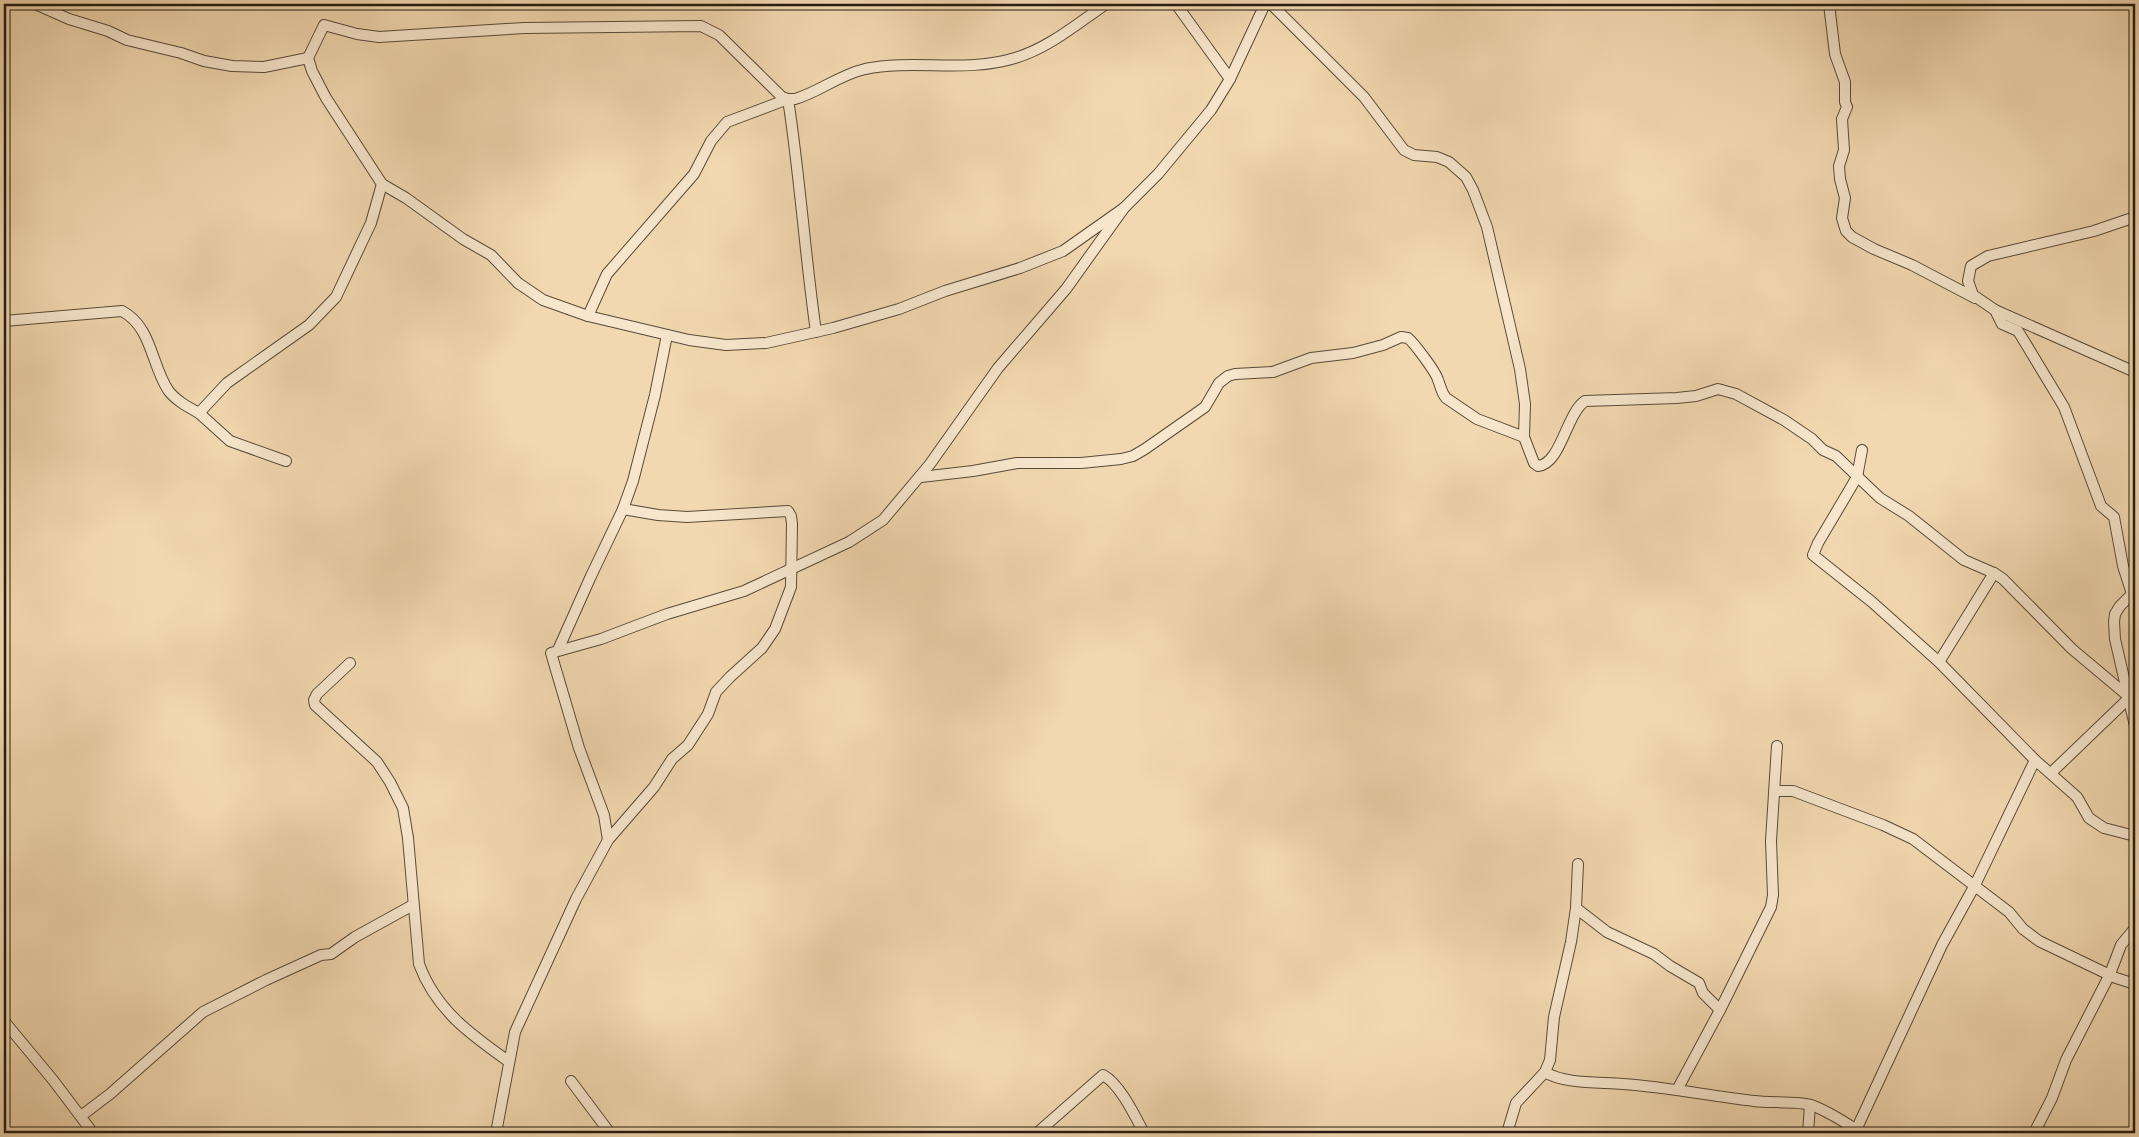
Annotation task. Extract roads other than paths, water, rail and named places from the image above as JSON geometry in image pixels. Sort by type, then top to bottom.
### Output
[{"type":"street","points":[[35,4],[69,19],[108,31],[127,40],[181,53],[204,61],[232,66],[264,67],[308,58]]},
{"type":"street","points":[[588,316],[607,274],[694,174],[711,141],[727,122],[788,99],[803,97],[863,70],[892,66],[979,64],[1016,58],[1053,40],[1106,4]]},
{"type":"street","points":[[1176,4],[1230,79]]},
{"type":"street","points":[[608,840],[604,815],[579,748],[551,653],[601,639],[668,614],[744,591],[849,542],[878,524],[920,477],[989,379],[1066,289],[1124,208],[1158,174],[1211,110],[1230,79],[1265,4]]},
{"type":"street","points":[[1271,4],[1364,97],[1402,148],[1414,155],[1437,157],[1449,162],[1466,177],[1474,190],[1490,235],[1520,370],[1525,404],[1524,437],[1534,463],[1541,466],[1551,458],[1571,419],[1585,401],[1677,398],[1696,396],[1718,389],[1736,394],[1784,420],[1812,439],[1823,450],[1836,456],[1880,498],[1909,516],[1964,560],[2003,579],[2072,649],[2131,700]]},
{"type":"street","points":[[1829,4],[1835,54],[1845,82],[1845,102],[1847,107],[1842,118],[1844,150],[1839,166],[1845,198],[1842,218],[1846,231],[1852,237],[1874,249],[1912,265],[1995,310],[2135,372]]},
{"type":"street","points":[[788,99],[778,93],[719,34],[701,26],[524,28],[379,37],[357,34],[324,25],[308,58],[312,71],[326,98],[382,184],[406,198],[463,239],[491,255],[518,283],[535,296],[588,316],[709,343],[745,345],[766,343],[816,332],[899,309],[1063,251],[1124,208]]},
{"type":"street","points":[[788,99],[797,160],[804,245],[816,332]]},
{"type":"street","points":[[199,413],[227,383],[309,325],[336,297],[371,223],[382,184]]},
{"type":"street","points":[[1976,299],[1969,286],[1968,276],[1971,266],[1981,259],[2094,231],[2135,217]]},
{"type":"street","points":[[1995,310],[2002,324],[2018,330],[2064,407],[2102,506],[2114,517],[2123,566],[2132,594],[2115,614],[2115,639],[2131,700],[2135,726]]},
{"type":"street","points":[[4,321],[122,311],[131,316],[143,330],[168,391],[183,404],[199,413],[230,441],[286,461]]},
{"type":"street","points":[[558,650],[623,509],[636,471],[655,395],[667,335]]},
{"type":"street","points":[[920,477],[973,471],[1017,463],[1081,463],[1133,456],[1205,407],[1219,383],[1228,376],[1273,372],[1311,358],[1368,350],[1401,337],[1408,338],[1415,345],[1436,375],[1442,393],[1451,402],[1477,419],[1524,437]]},
{"type":"street","points":[[1862,450],[1857,477],[1818,543],[1813,555],[1872,602],[1939,662],[2035,760],[2077,797],[2088,818],[2104,828],[2135,836]]},
{"type":"street","points":[[496,1133],[508,1061],[515,1032],[558,942],[576,899],[608,840],[654,787],[672,759],[688,744],[708,714],[716,692],[769,639],[790,593],[792,524],[788,511],[687,517],[658,515],[623,509]]},
{"type":"street","points":[[1939,662],[1994,573]]},
{"type":"street","points":[[350,664],[317,694],[314,700],[315,705],[334,720],[377,762],[390,782],[402,808],[408,838],[419,964],[426,983],[466,1031],[508,1061]]},
{"type":"street","points":[[2051,774],[2131,700],[2135,687]]},
{"type":"street","points":[[1677,1090],[1772,907],[1771,841],[1776,746]]},
{"type":"street","points":[[1545,1072],[1552,1078],[1677,1090],[1687,1093],[1756,1101],[1810,1105],[1858,1132],[1942,945],[1976,885],[2035,760]]},
{"type":"street","points":[[1775,791],[1793,791],[1883,825],[1913,839],[1976,885],[2009,912],[2023,929],[2039,941],[2116,978],[2135,984]]},
{"type":"street","points":[[1507,1133],[1516,1103],[1545,1072],[1550,1060],[1554,1017],[1564,979],[1576,908],[1578,864]]},
{"type":"street","points":[[81,1116],[110,1094],[203,1012],[274,976],[321,955],[331,954],[355,937],[413,906]]},
{"type":"street","points":[[1576,908],[1607,932],[1654,954],[1699,983],[1703,993],[1720,1010]]},
{"type":"street","points":[[2034,1133],[2052,1098],[2066,1060],[2110,974],[2121,944],[2135,928]]},
{"type":"street","points":[[4,1021],[94,1133]]},
{"type":"street","points":[[1037,1133],[1103,1075],[1109,1079],[1129,1106],[1144,1133]]},
{"type":"street","points":[[571,1081],[610,1133]]},
{"type":"street","points":[[1808,1133],[1810,1105]]}]
